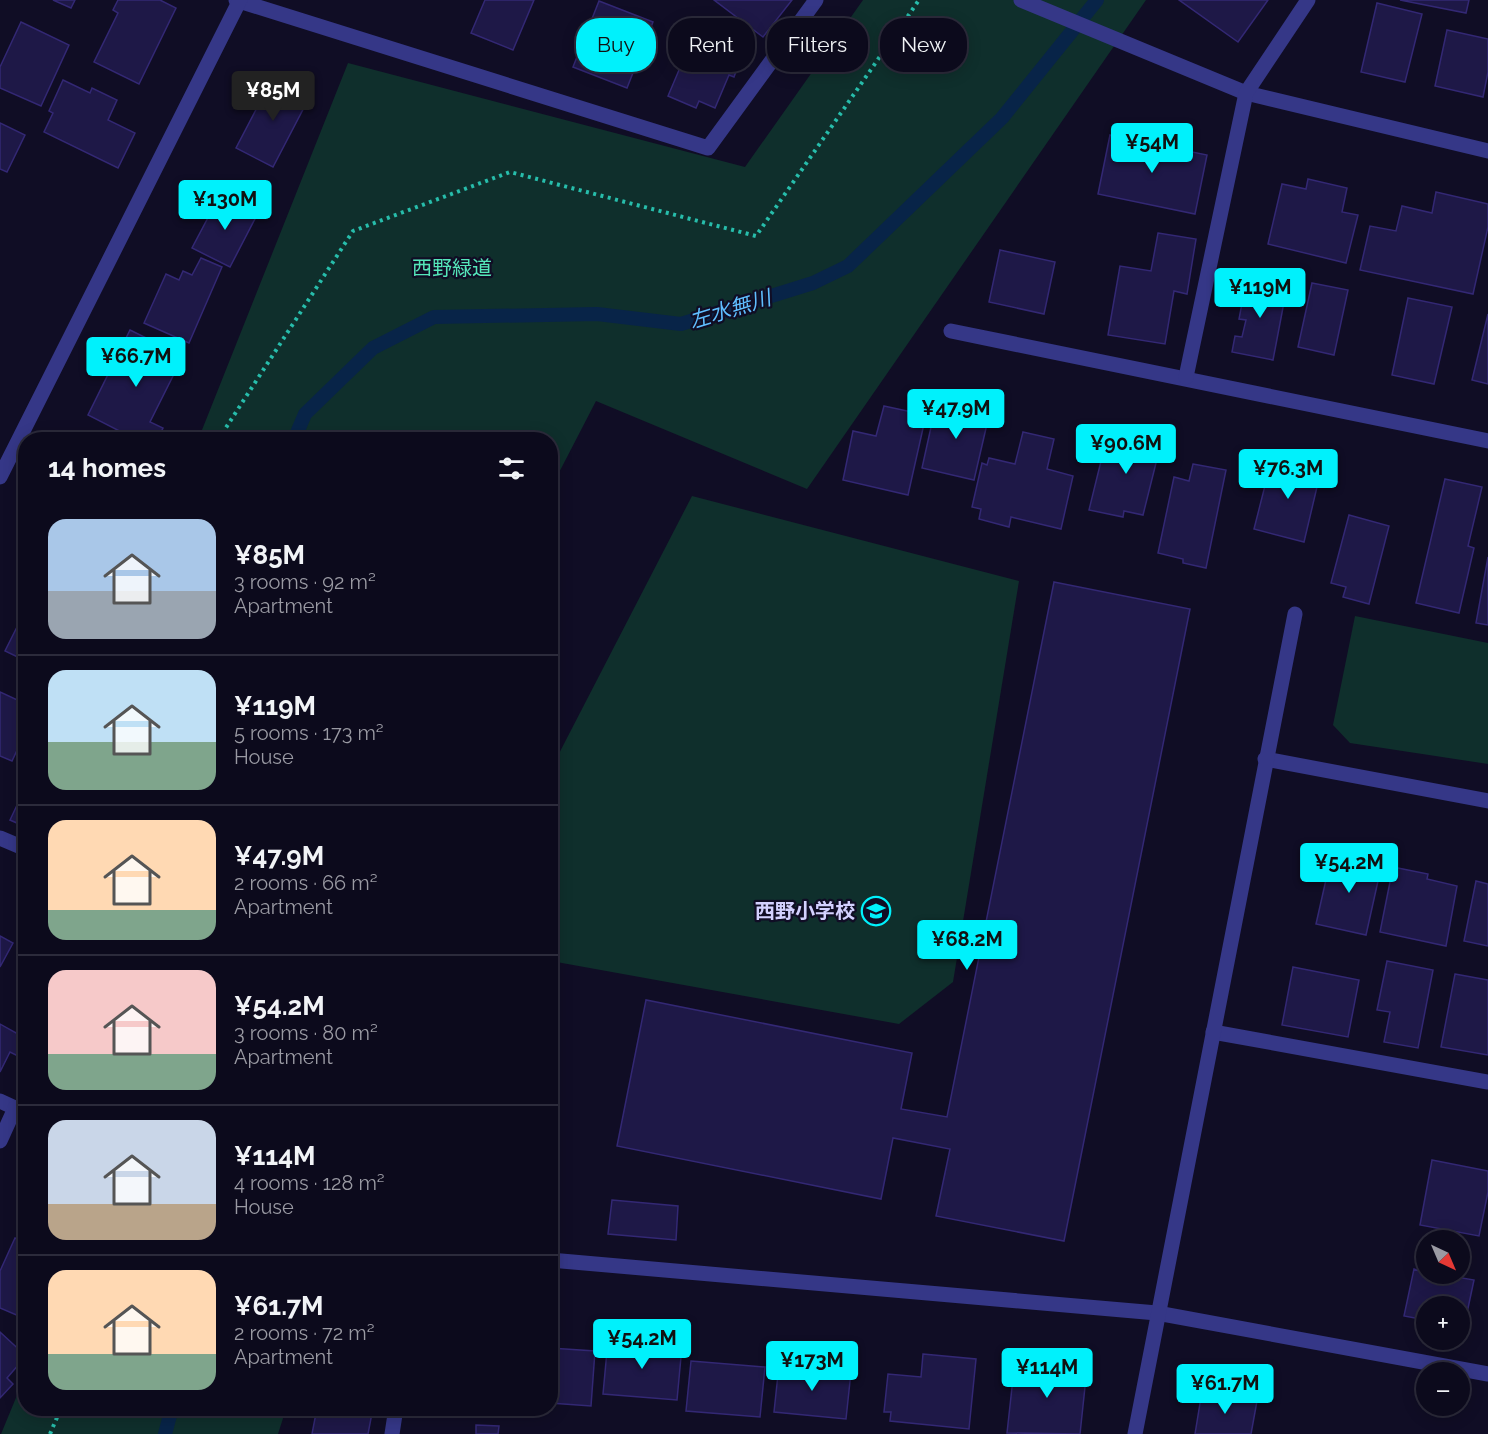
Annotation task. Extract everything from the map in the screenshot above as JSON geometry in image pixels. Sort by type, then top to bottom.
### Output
[{"type":"street","points":[[22,432],[238,1],[708,148],[816,0]]},
{"type":"street","points":[[1021,0],[1120,43],[1246,93],[1488,151]]},
{"type":"street","points":[[1186,377],[1246,93],[1308,0]]},
{"type":"street","points":[[951,331],[1186,377],[1488,441]]},
{"type":"street","points":[[0,477],[18,441]]},
{"type":"street","points":[[1135,1434],[1295,614]]},
{"type":"street","points":[[1265,759],[1488,801]]},
{"type":"street","points":[[0,838],[18,846]]},
{"type":"street","points":[[1213,1032],[1488,1082]]},
{"type":"street","points":[[0,1101],[18,1110]]},
{"type":"street","points":[[0,1141],[18,1114]]},
{"type":"street","points":[[558,1261],[1157,1313],[1488,1374]]},
{"type":"street","points":[[392,1434],[395,1416]]},
{"type":"path","points":[[223,432],[353,231],[510,172],[756,236],[919,0]]},
{"type":"path","points":[[50,1434],[58,1416]]},
{"type":"green space","name":"西野緑道","points":[[863,0],[1146,0],[807,489],[596,401],[558,474],[558,432],[201,432],[348,63],[745,167],[812,72],[868,72],[868,18],[850,18]]},
{"type":"green space","points":[[692,496],[1019,581],[953,982],[899,1024],[558,962],[558,755]]},
{"type":"green space","points":[[1355,616],[1488,643],[1488,764],[1350,743],[1333,725]]},
{"type":"green space","points":[[18,1393],[18,1416],[284,1416],[278,1434],[1,1434]]},
{"type":"building","points":[[53,0],[75,0],[71,8]]},
{"type":"building","points":[[118,0],[160,0],[176,8],[139,84],[94,62],[118,13],[113,10]]},
{"type":"building","points":[[485,0],[534,0],[513,50],[471,33]]},
{"type":"building","points":[[714,0],[792,0],[778,18],[767,18],[767,32],[763,37],[755,31],[755,18],[738,18]]},
{"type":"building","points":[[1179,0],[1268,0],[1238,42]]},
{"type":"building","points":[[1400,0],[1469,0],[1466,13]]},
{"type":"building","points":[[599,1],[643,18],[592,18]]},
{"type":"building","points":[[1377,3],[1422,14],[1405,82],[1361,72]]},
{"type":"building","points":[[21,22],[69,45],[41,106],[0,88],[0,67]]},
{"type":"building","points":[[1447,30],[1488,39],[1488,72],[1483,97],[1435,86]]},
{"type":"building","points":[[586,72],[633,72],[627,88]]},
{"type":"building","points":[[678,72],[736,72],[734,77],[729,75],[715,108],[699,101],[696,108],[668,96]]},
{"type":"building","points":[[273,77],[310,96],[273,167],[236,148]]},
{"type":"building","points":[[63,80],[90,93],[92,88],[117,100],[108,120],[135,133],[118,168],[44,132],[53,113],[49,111]]},
{"type":"building","points":[[0,123],[25,135],[7,172],[0,169]]},
{"type":"building","points":[[1110,135],[1207,155],[1195,214],[1098,194]]},
{"type":"building","points":[[1308,179],[1347,188],[1342,212],[1358,215],[1346,263],[1268,244],[1282,184],[1306,189]]},
{"type":"building","points":[[1436,192],[1488,204],[1488,227],[1473,294],[1360,270],[1370,226],[1396,231],[1402,206],[1432,213]]},
{"type":"building","points":[[220,195],[257,215],[230,267],[192,248]]},
{"type":"building","points":[[1158,233],[1196,239],[1187,294],[1174,291],[1165,344],[1108,335],[1120,266],[1151,271]]},
{"type":"building","points":[[1000,250],[1055,262],[1044,314],[989,302]]},
{"type":"building","points":[[201,258],[222,267],[189,343],[144,323],[166,274],[179,280],[183,271],[192,275]]},
{"type":"building","points":[[1247,277],[1277,283],[1275,294],[1285,297],[1273,360],[1232,352],[1235,336],[1242,337],[1246,320],[1239,319]]},
{"type":"building","points":[[1312,283],[1348,290],[1334,355],[1298,347]]},
{"type":"building","points":[[1408,298],[1452,307],[1434,384],[1392,375]]},
{"type":"building","points":[[1488,314],[1488,384],[1472,380]]},
{"type":"building","points":[[130,330],[183,356],[150,422],[163,428],[161,432],[121,432],[88,415]]},
{"type":"building","points":[[937,400],[990,411],[974,480],[922,468]]},
{"type":"building","points":[[884,406],[926,415],[908,495],[843,480],[853,431],[876,436]]},
{"type":"building","points":[[1118,428],[1162,439],[1143,515],[1124,511],[1123,517],[1089,510],[1103,453],[1112,455]]},
{"type":"building","points":[[1023,432],[1054,439],[1047,469],[1073,476],[1061,529],[1011,517],[1009,527],[979,519],[981,509],[972,507],[982,463],[987,465],[989,458],[1015,464]]},
{"type":"building","points":[[1272,458],[1321,470],[1304,542],[1254,529]]},
{"type":"building","points":[[1193,464],[1226,470],[1206,568],[1183,563],[1183,559],[1158,553],[1174,477],[1189,481]]},
{"type":"building","points":[[1445,479],[1482,487],[1468,546],[1474,548],[1459,613],[1416,603]]},
{"type":"building","points":[[1349,515],[1389,526],[1369,604],[1343,597],[1346,587],[1331,583]]},
{"type":"building","points":[[1488,557],[1488,625],[1476,623]]},
{"type":"building","points":[[1054,582],[1190,609],[1064,1241],[936,1216],[950,1149],[893,1138],[881,1199],[617,1146],[646,1000],[912,1053],[901,1109],[947,1117]]},
{"type":"building","points":[[18,625],[18,657],[5,651]]},
{"type":"building","points":[[0,692],[18,700],[18,748],[12,761],[0,756]]},
{"type":"building","points":[[18,803],[18,824],[10,820]]},
{"type":"building","points":[[1332,853],[1382,863],[1366,935],[1316,924]]},
{"type":"building","points":[[1393,867],[1428,874],[1427,879],[1457,886],[1446,946],[1380,932]]},
{"type":"building","points":[[1476,881],[1488,884],[1488,946],[1464,941]]},
{"type":"building","points":[[0,936],[13,943],[0,967]]},
{"type":"building","points":[[1387,961],[1433,970],[1418,1048],[1384,1042],[1390,1012],[1377,1010]]},
{"type":"building","points":[[1293,967],[1359,980],[1348,1037],[1282,1025]]},
{"type":"building","points":[[1455,974],[1488,980],[1488,1055],[1441,1047]]},
{"type":"building","points":[[0,1024],[16,1033],[18,1029],[18,1056],[10,1052],[0,1072]]},
{"type":"building","points":[[1432,1160],[1488,1171],[1488,1192],[1479,1236],[1470,1234],[1470,1230],[1447,1230],[1420,1225]]},
{"type":"building","points":[[612,1200],[678,1206],[676,1240],[608,1234]]},
{"type":"building","points":[[15,1238],[18,1239],[18,1316],[0,1308],[0,1271]]},
{"type":"building","points":[[1414,1269],[1416,1270],[1416,1284],[1470,1284],[1470,1279],[1474,1280],[1470,1299],[1470,1296],[1416,1296],[1416,1318],[1404,1316]]},
{"type":"building","points":[[0,1332],[18,1349],[18,1365],[7,1378],[13,1384],[0,1398]]},
{"type":"building","points":[[608,1340],[682,1346],[677,1400],[603,1394]]},
{"type":"building","points":[[558,1349],[595,1351],[591,1406],[558,1404]]},
{"type":"building","points":[[923,1354],[976,1359],[969,1429],[890,1421],[891,1412],[884,1412],[888,1374],[921,1377]]},
{"type":"building","points":[[1015,1360],[1087,1368],[1080,1434],[1007,1433]]},
{"type":"building","points":[[691,1361],[765,1367],[760,1417],[686,1411]]},
{"type":"building","points":[[779,1365],[851,1372],[846,1419],[774,1412]]},
{"type":"building","points":[[1202,1391],[1257,1401],[1251,1434],[1195,1434]]},
{"type":"building","points":[[315,1416],[371,1416],[368,1434],[312,1434]]},
{"type":"building","points":[[476,1425],[499,1426],[498,1434],[476,1434]]},
{"type":"waterway","name":"左水無川","points":[[297,432],[305,414],[373,348],[434,317],[597,314],[681,324],[813,283],[848,266],[1002,118],[1097,0]]},
{"type":"waterway","name":"左水無川","points":[[165,1434],[170,1416]]},
{"type":"place","name":"西野小学校","points":[[876,911]]}]
